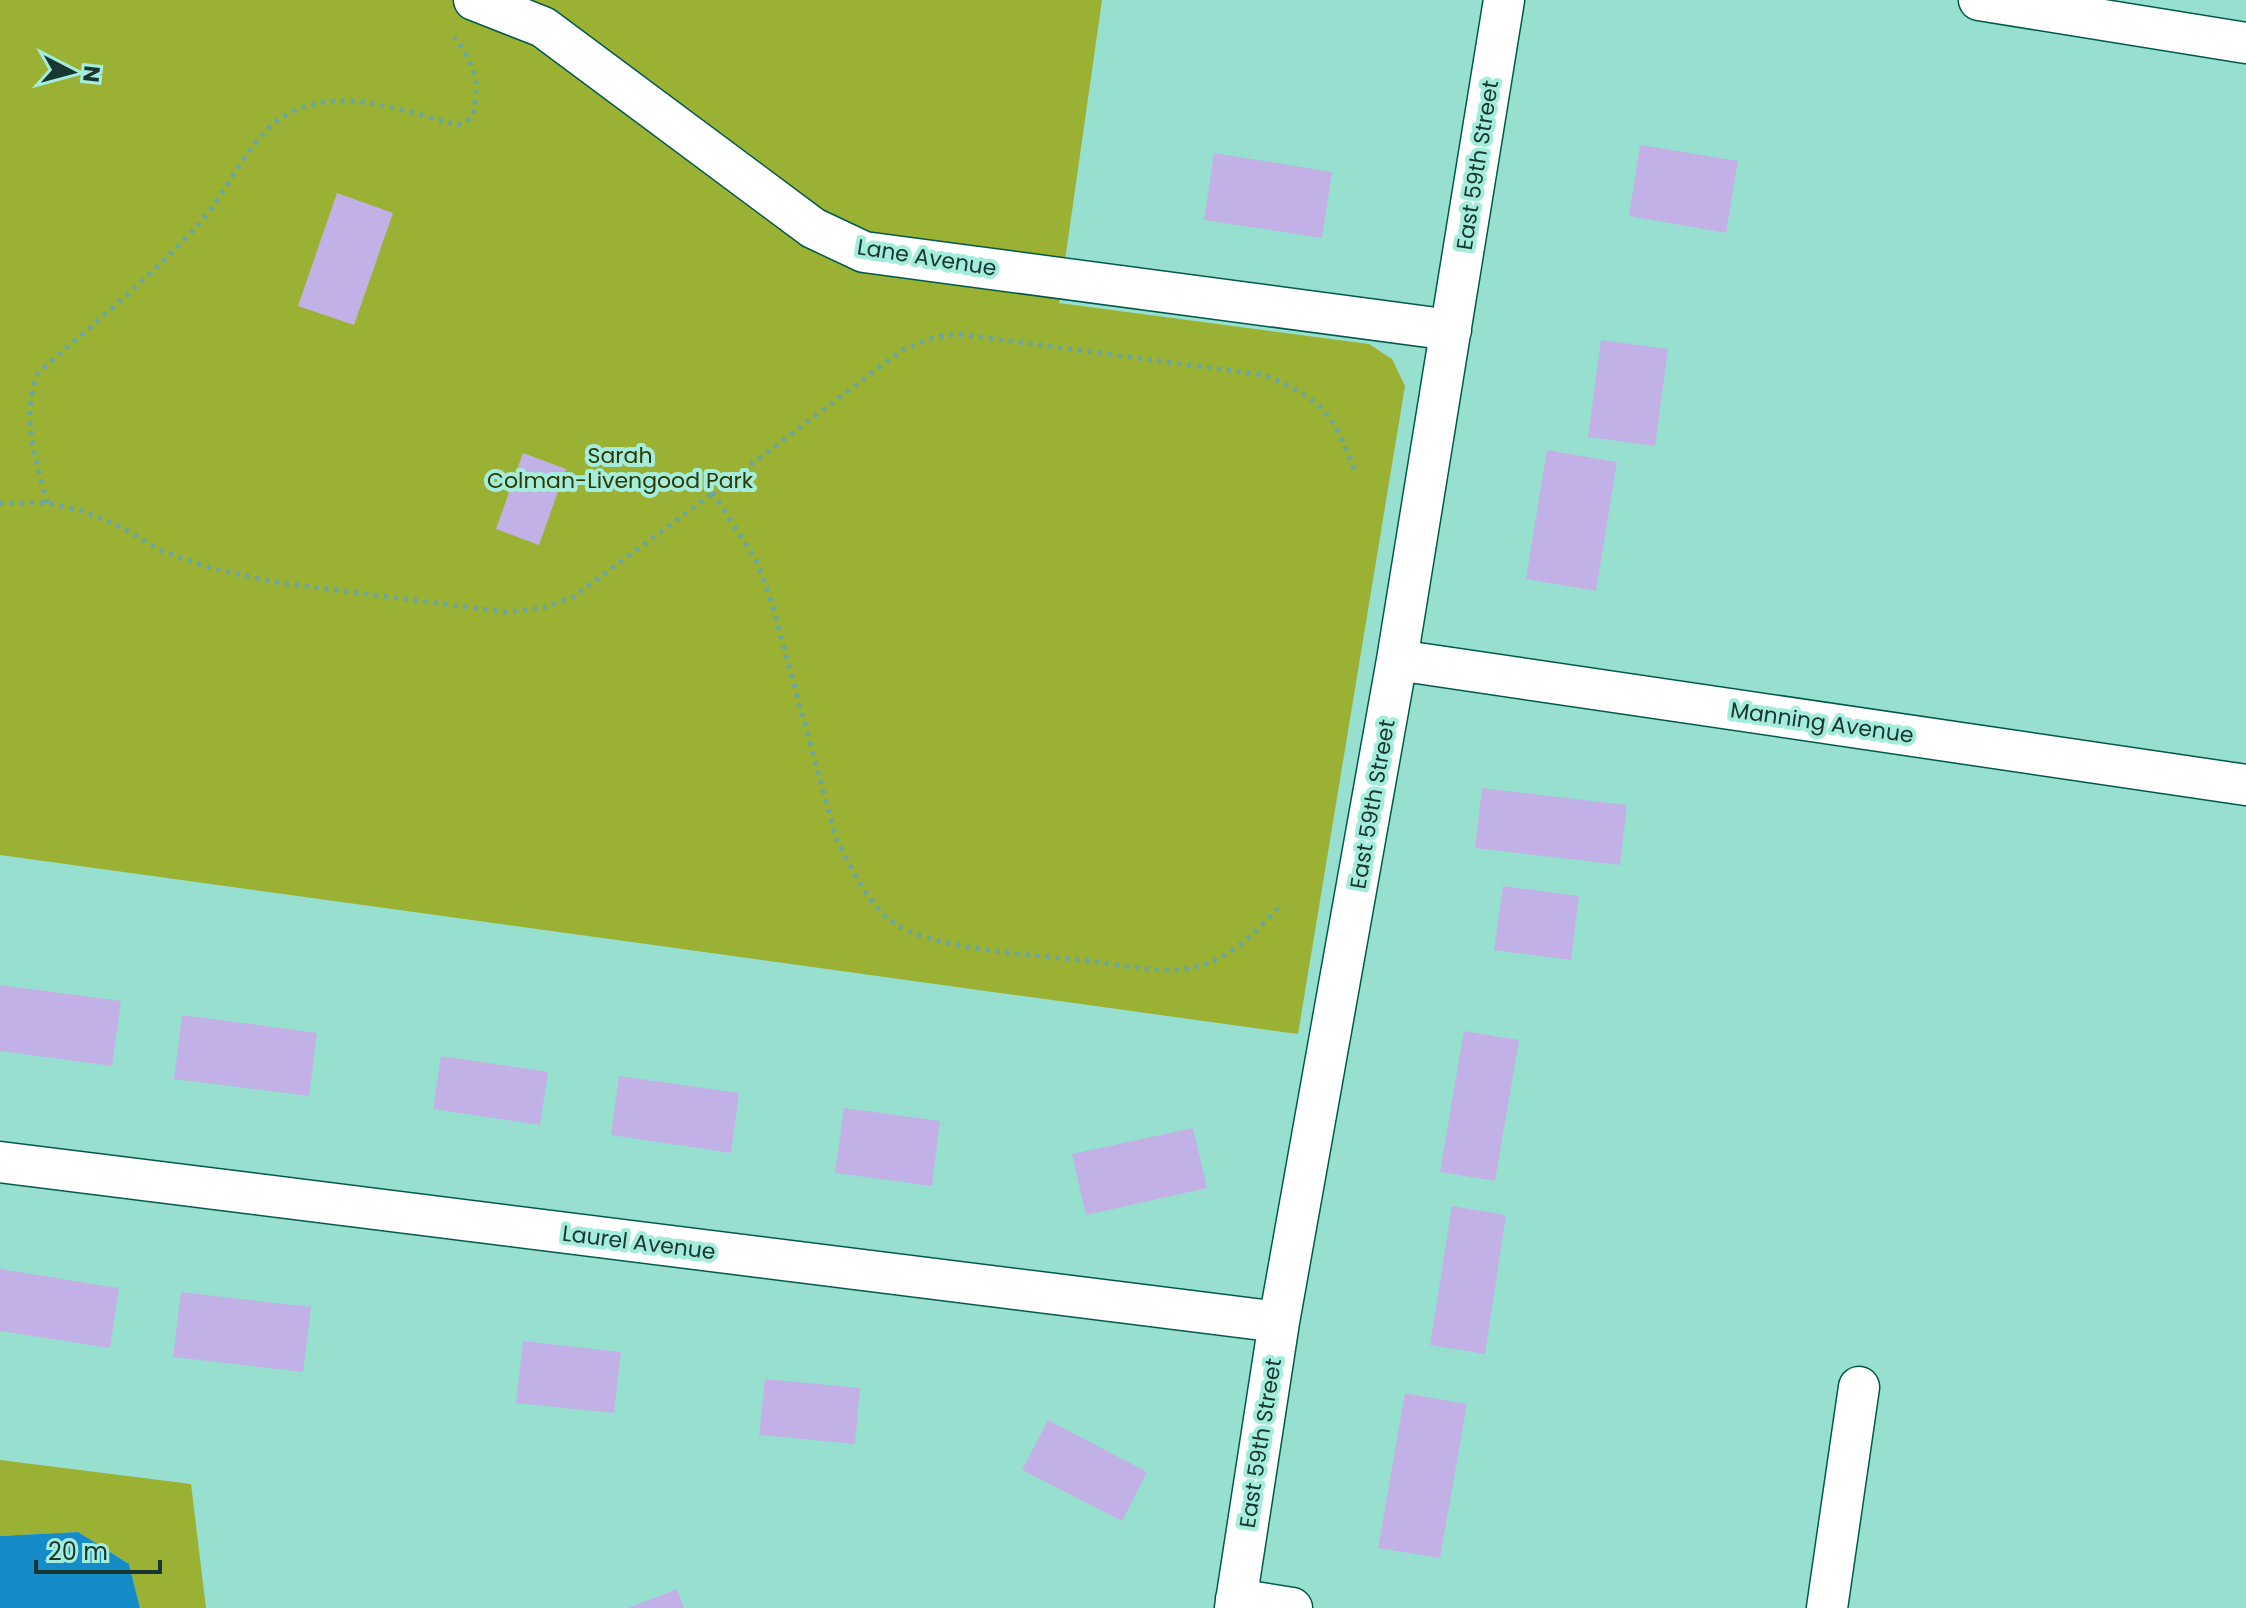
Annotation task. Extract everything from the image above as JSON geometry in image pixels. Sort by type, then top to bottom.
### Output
[{"type":"street","name":"Lane Avenue","points":[[474,0],[543,27],[813,228],[864,252],[1451,330]]},
{"type":"street","name":"East 59th Street","points":[[1235,1604],[1279,1322],[1397,660],[1504,0]]},
{"type":"street","points":[[1979,0],[2246,43]]},
{"type":"street","name":"Manning Avenue","points":[[1397,660],[2246,785]]},
{"type":"street","name":"Laurel Avenue","points":[[0,1162],[1279,1322]]},
{"type":"street","points":[[1827,1608],[1859,1387]]},
{"type":"street","points":[[1235,1604],[1292,1608]]},
{"type":"path","points":[[47,503],[30,429],[30,395],[38,373],[164,260],[202,221],[264,135],[291,112],[327,102],[357,100],[458,125],[473,117],[477,94],[475,68],[451,32]]},
{"type":"path","points":[[0,503],[47,503],[82,511],[121,527],[162,551],[207,567],[274,582],[507,612],[543,608],[573,597],[902,350],[935,337],[958,334],[1264,375],[1290,386],[1320,405],[1339,427],[1355,472]]},
{"type":"path","points":[[713,493],[756,560],[771,600],[836,838],[880,912],[900,927],[943,942],[991,949],[1159,969],[1194,968],[1229,952],[1255,934],[1278,908]]},
{"type":"green space","name":"Sarah Colman-Livengood Park","points":[[0,0],[1102,0],[1059,303],[1369,344],[1392,359],[1405,386],[1298,1034],[0,855]]},
{"type":"green space","points":[[0,1460],[191,1484],[206,1608],[140,1608],[129,1564],[78,1532],[0,1536]]},
{"type":"water","points":[[78,1532],[129,1564],[140,1608],[0,1608],[0,1536]]},
{"type":"building","points":[[1640,145],[1738,161],[1726,233],[1629,216]]},
{"type":"building","points":[[1214,153],[1332,172],[1322,238],[1204,220]]},
{"type":"building","points":[[337,193],[393,213],[354,325],[298,306]]},
{"type":"building","points":[[1601,340],[1668,349],[1655,446],[1588,437]]},
{"type":"building","points":[[1547,450],[1617,462],[1596,591],[1526,579]]},
{"type":"building","points":[[523,453],[566,469],[539,545],[496,529]]},
{"type":"building","points":[[1482,788],[1627,805],[1620,865],[1475,848]]},
{"type":"building","points":[[1503,886],[1579,896],[1571,960],[1494,950]]},
{"type":"building","points":[[0,985],[121,1001],[112,1066],[0,1051]]},
{"type":"building","points":[[182,1015],[317,1033],[309,1096],[174,1079]]},
{"type":"building","points":[[1464,1031],[1519,1040],[1495,1181],[1440,1172]]},
{"type":"building","points":[[441,1056],[548,1072],[540,1125],[433,1109]]},
{"type":"building","points":[[619,1076],[739,1093],[731,1153],[611,1135]]},
{"type":"building","points":[[844,1108],[940,1121],[932,1186],[835,1173]]},
{"type":"building","points":[[1193,1128],[1207,1188],[1086,1215],[1072,1154]]},
{"type":"building","points":[[1452,1206],[1506,1215],[1485,1354],[1430,1345]]},
{"type":"building","points":[[0,1269],[119,1288],[110,1348],[0,1331]]},
{"type":"building","points":[[181,1292],[311,1307],[303,1372],[173,1357]]},
{"type":"building","points":[[523,1341],[621,1352],[614,1413],[516,1403]]},
{"type":"building","points":[[765,1379],[860,1388],[855,1444],[759,1435]]},
{"type":"building","points":[[1405,1393],[1467,1404],[1440,1558],[1378,1548]]},
{"type":"building","points":[[1048,1420],[1147,1472],[1122,1521],[1022,1470]]},
{"type":"building","points":[[677,1589],[684,1608],[628,1608]]}]
